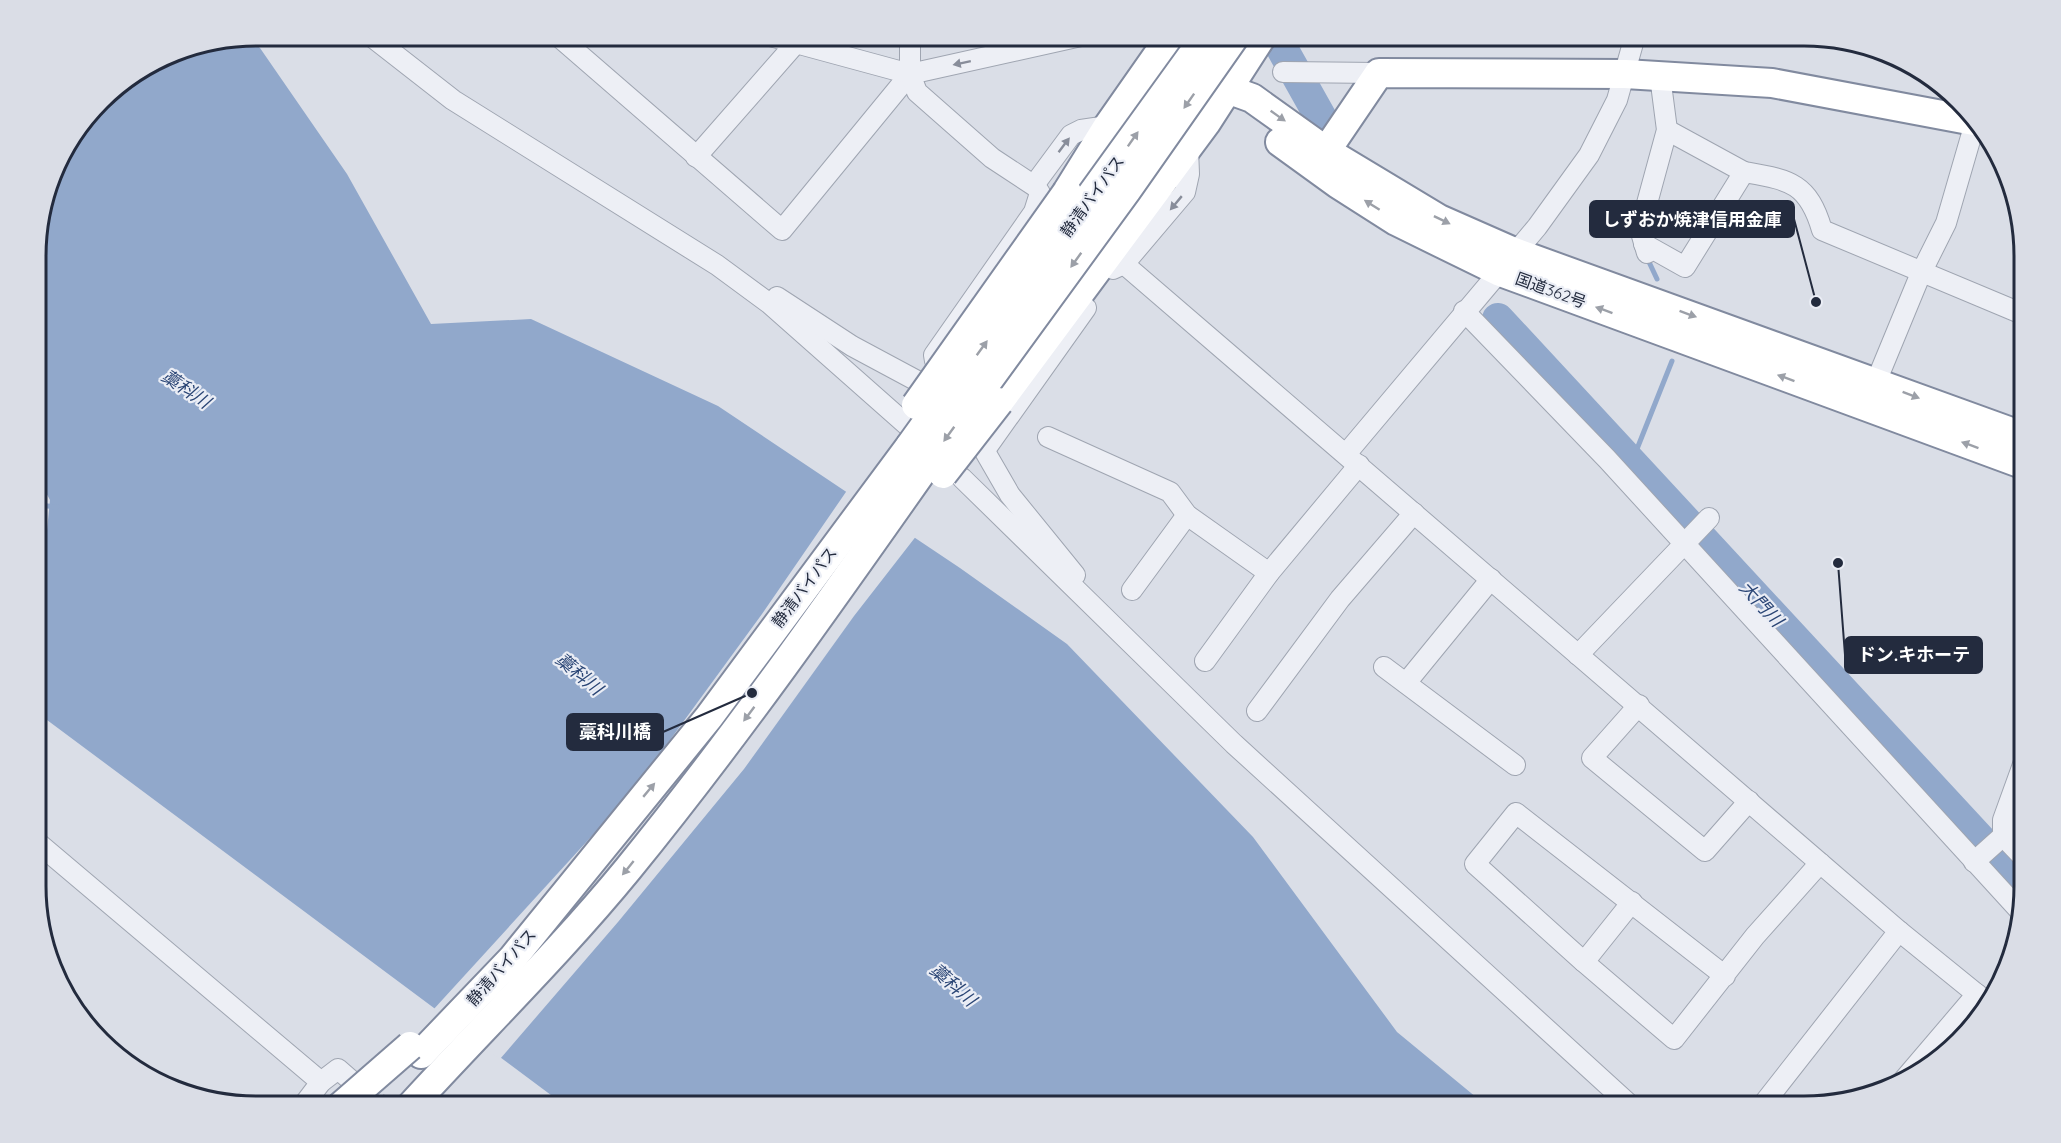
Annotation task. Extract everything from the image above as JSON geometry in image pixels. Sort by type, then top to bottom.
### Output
[{"type":"highway","points":[[775,625],[914,407],[1067,192],[1160,46]]},
{"type":"highway","points":[[1175,46],[1227,89]]},
{"type":"highway","name":"静清バイパス","points":[[359,1095],[470,1004],[512,959],[709,717],[917,436],[1199,46]]},
{"type":"highway","name":"静清バイパス","points":[[420,1096],[564,944],[627,870],[796,650],[1228,46]]},
{"type":"highway","points":[[796,650],[941,477],[1188,148],[1255,46]]},
{"type":"highway","points":[[1326,151],[1379,73],[1625,74],[1772,83],[1963,120]]},
{"type":"highway","name":"国道362号","points":[[1227,89],[1252,98],[1326,151],[1506,261],[1876,382],[2014,433]]},
{"type":"highway","name":"国道362号","points":[[1227,89],[1241,113],[1338,184],[1396,221],[1506,261],[2014,461]]},
{"type":"highway","points":[[352,1096],[410,1046],[545,916]]},
{"type":"highway","points":[[445,1096],[564,944]]},
{"type":"street","points":[[384,46],[453,100],[717,265],[770,304],[908,426]]},
{"type":"street","points":[[569,46],[782,230],[910,74]]},
{"type":"street","points":[[696,157],[793,46]]},
{"type":"street","points":[[807,46],[910,74],[1036,46]]},
{"type":"street","points":[[910,46],[910,74],[917,92],[992,158],[1034,185],[1040,193],[1034,212],[934,355],[935,361],[1008,420]]},
{"type":"street","points":[[1205,661],[1352,459],[1464,311],[1537,227],[1589,155],[1617,100],[1632,46]]},
{"type":"street","points":[[1283,72],[1379,73]]},
{"type":"street","points":[[1660,76],[1667,130],[1640,229],[1646,249],[1685,267],[1743,172]]},
{"type":"street","points":[[1034,185],[1071,135],[1081,129],[1108,126]]},
{"type":"street","points":[[1667,130],[1743,172],[1777,178],[1800,188],[1815,205],[1822,230],[2014,311]]},
{"type":"street","points":[[1876,382],[1921,273],[1946,222],[1972,131]]},
{"type":"street","points":[[1109,624],[1078,579],[1010,495],[982,446],[1008,420],[1115,266],[1124,264],[1185,192],[1190,174],[1188,148]]},
{"type":"street","points":[[1124,264],[1639,705],[1899,932],[1982,998]]},
{"type":"street","points":[[717,265],[754,283],[852,346],[921,383]]},
{"type":"street","points":[[1464,311],[1608,459],[2014,904]]},
{"type":"street","points":[[1048,437],[1170,492],[1187,515],[1269,573]]},
{"type":"street","points":[[962,478],[1234,744],[1620,1096]]},
{"type":"street","points":[[1257,711],[1340,598],[1414,513]]},
{"type":"street","points":[[1132,590],[1187,515]]},
{"type":"street","points":[[1578,655],[1709,518]]},
{"type":"street","points":[[1406,683],[1491,579]]},
{"type":"street","points":[[1384,667],[1515,765]]},
{"type":"street","points":[[1639,705],[1592,758],[1706,851],[1749,801]]},
{"type":"street","points":[[2014,801],[2003,819],[2003,836],[2014,848]]},
{"type":"street","points":[[1725,976],[1516,813],[1475,864],[1584,963],[1674,1039],[1725,976],[1755,936],[1820,863]]},
{"type":"street","points":[[1974,862],[2003,836]]},
{"type":"street","points":[[46,850],[321,1082]]},
{"type":"street","points":[[1584,963],[1632,902]]},
{"type":"street","points":[[1770,1096],[1899,932]]},
{"type":"street","points":[[1927,1056],[1979,1003]]},
{"type":"street","points":[[310,1096],[321,1082],[338,1069],[359,1095]]},
{"type":"water","name":"藁科川","points":[[258,46],[347,174],[431,324],[531,319],[718,406],[960,568],[1067,644],[1253,837],[1397,1032],[1475,1096],[552,1096],[46,719],[46,541],[50,500],[46,493],[46,256],[48,229],[62,176],[75,151],[99,118],[118,99],[151,75],[189,58],[229,48]]},
{"type":"pier","points":[[848,489],[917,535],[854,616],[744,769],[618,922],[500,1059],[433,1010],[632,792],[762,614]]},
{"type":"waterway","name":"大門川","points":[[1281,46],[1321,118]]},
{"type":"waterway","points":[[1649,262],[1657,279]]},
{"type":"waterway","name":"大門川","points":[[1498,319],[2014,876]]},
{"type":"waterway","points":[[1631,464],[1672,361]]},
{"type":"waterway","points":[[46,506],[57,507]]},
{"type":"tunnel","points":[[354,1083],[370,1096]]},
{"type":"place","name":"しずおか焼津信用金庫","points":[[1816,302]]},
{"type":"place","name":"ドン.キホーテ","points":[[1838,563]]},
{"type":"place","name":"藁科川橋","points":[[752,693]]}]
